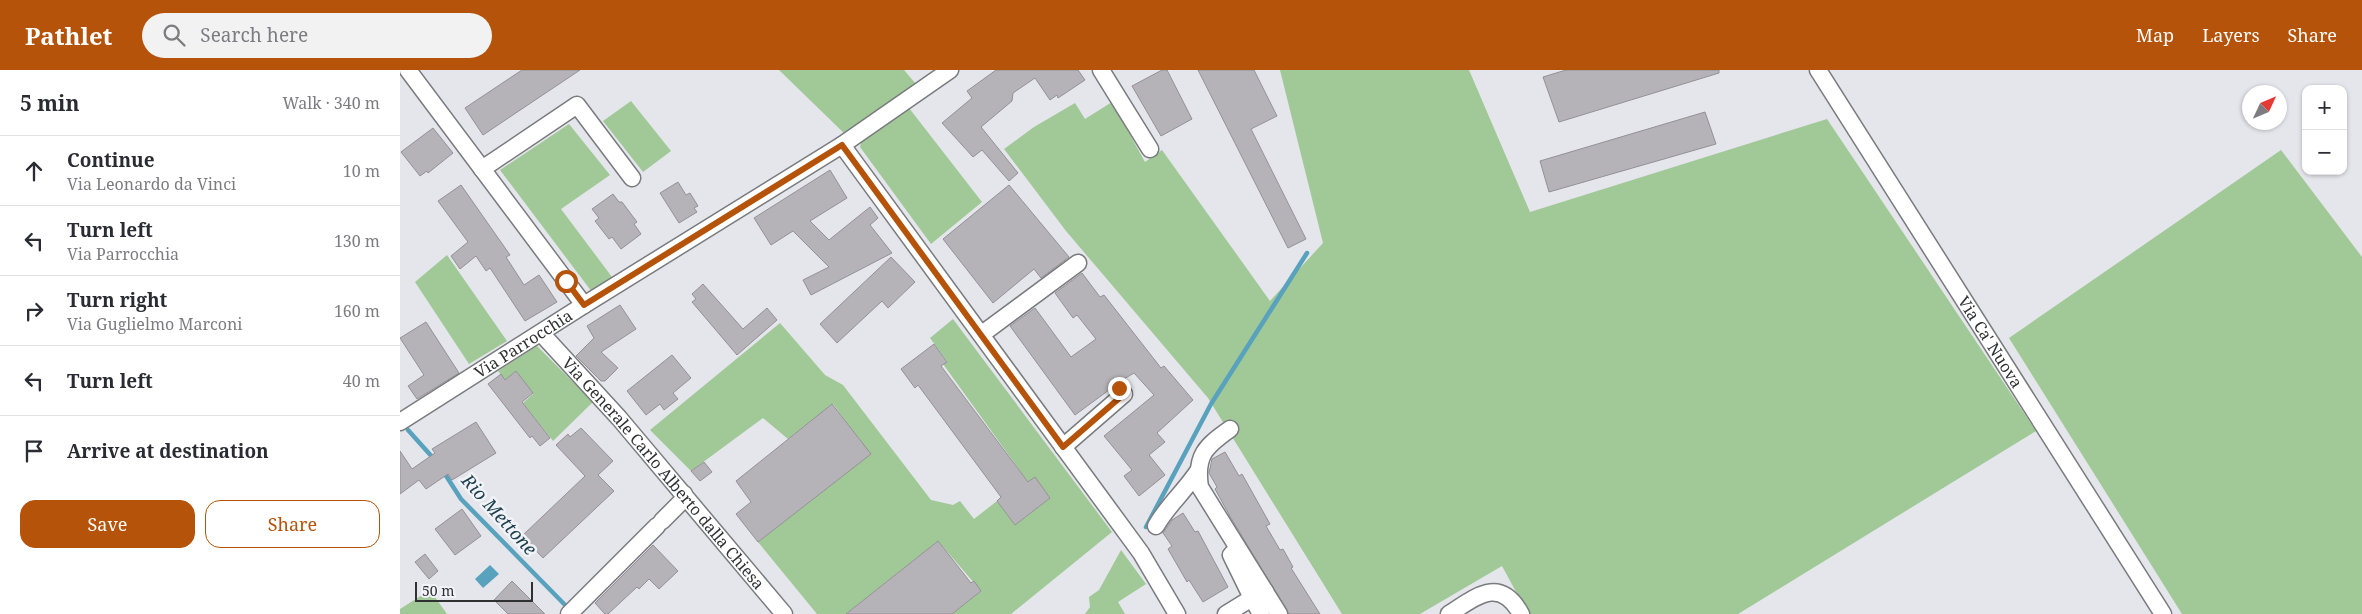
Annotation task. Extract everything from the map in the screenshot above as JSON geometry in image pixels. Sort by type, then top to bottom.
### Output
[{"type":"street","points":[[408,70],[584,305]]},
{"type":"street","name":"Via Parrocchia","points":[[400,422],[842,145],[950,70]]},
{"type":"street","points":[[1101,70],[1150,149]]},
{"type":"street","name":"Via Ca' Nuova","points":[[1818,70],[2163,614]]},
{"type":"street","points":[[482,169],[577,104],[632,178]]},
{"type":"street","points":[[842,145],[1141,553],[1176,614]]},
{"type":"street","points":[[982,334],[1078,263]]},
{"type":"street","name":"Via Generale Carlo Alberto dalla Chiesa","points":[[541,333],[619,418],[784,614]]},
{"type":"street","points":[[1063,447],[1124,394],[1119,388]]},
{"type":"street","points":[[1230,429],[1208,444],[1202,454],[1198,472],[1200,487],[1239,549],[1231,555],[1259,595],[1279,614]]},
{"type":"street","points":[[1156,526],[1163,512],[1190,484],[1198,472]]},
{"type":"street","points":[[572,611],[684,499],[684,494]]},
{"type":"street","points":[[1449,614],[1486,592],[1505,594],[1521,614]]},
{"type":"street","points":[[1226,614],[1259,595]]},
{"type":"street","points":[[1259,595],[1261,614]]},
{"type":"green space","points":[[779,70],[904,70],[921,90],[850,139]]},
{"type":"green space","points":[[1280,70],[1469,70],[1530,212],[1827,119],[2036,431],[1738,614],[1528,614],[1502,566],[1420,614],[1342,614],[1208,398],[1066,231],[1004,149],[1034,127],[1075,103],[1085,119],[1112,102],[1145,162],[1162,150],[1270,301],[1323,243]]},
{"type":"green space","points":[[631,101],[671,151],[643,172],[603,121]]},
{"type":"green space","points":[[909,108],[982,202],[931,244],[860,147],[862,139]]},
{"type":"green space","points":[[569,124],[610,175],[561,209],[612,277],[592,292],[500,170]]},
{"type":"green space","points":[[2281,150],[2362,257],[2362,614],[2182,614],[2009,338]]},
{"type":"green space","points":[[447,255],[507,341],[469,364],[415,282]]},
{"type":"green space","points":[[953,319],[1112,532],[1011,614],[952,614],[981,591],[938,541],[846,614],[817,614],[758,542],[870,454],[833,404],[788,439],[763,418],[691,471],[650,430],[780,323],[825,375],[843,385],[931,500],[953,505],[960,501],[974,519],[997,501],[1015,525],[1050,498],[1035,478],[1028,482],[943,364],[947,361],[930,338]]},
{"type":"green space","points":[[537,346],[593,402],[553,441],[523,403],[533,394],[516,371],[505,380],[498,371]]},
{"type":"green space","points":[[1121,550],[1146,584],[1118,602],[1125,614],[1085,614],[1090,607],[1089,597],[1099,590]]},
{"type":"green space","points":[[430,590],[447,614],[400,614],[400,609]]},
{"type":"water","points":[[490,565],[499,574],[483,588],[475,579]]},
{"type":"building","points":[[522,70],[580,70],[483,135],[465,108]]},
{"type":"building","points":[[996,70],[1078,70],[1085,80],[1058,98],[1057,95],[1050,100],[1035,78],[1013,93],[1012,101],[981,127],[1018,173],[1009,181],[982,150],[973,157],[942,123],[972,98],[967,91]]},
{"type":"building","points":[[1162,70],[1167,70],[1192,119],[1161,136],[1132,86]]},
{"type":"building","points":[[1198,70],[1254,70],[1277,116],[1251,129],[1306,239],[1288,248]]},
{"type":"building","points":[[1566,70],[1719,70],[1719,73],[1559,122],[1543,77]]},
{"type":"building","points":[[1705,112],[1716,144],[1549,192],[1540,161]]},
{"type":"building","points":[[433,128],[453,153],[428,173],[427,171],[420,176],[401,152]]},
{"type":"building","points":[[830,170],[847,198],[810,221],[829,240],[870,207],[878,218],[870,225],[892,253],[811,295],[803,280],[829,267],[793,231],[771,245],[754,218]]},
{"type":"building","points":[[678,182],[686,195],[690,193],[698,206],[694,208],[697,212],[679,223],[660,193]]},
{"type":"building","points":[[461,185],[510,255],[506,257],[524,285],[539,275],[557,302],[525,321],[490,268],[486,271],[476,256],[460,269],[451,256],[468,242],[438,201]]},
{"type":"building","points":[[1009,185],[1069,257],[1041,278],[1034,269],[993,303],[943,239]]},
{"type":"building","points":[[613,194],[619,202],[622,202],[637,222],[634,224],[641,234],[621,249],[612,237],[609,239],[595,221],[599,218],[592,209]]},
{"type":"building","points":[[891,257],[915,282],[888,308],[882,301],[837,343],[820,324]]},
{"type":"building","points":[[1082,273],[1100,297],[1104,295],[1161,368],[1164,366],[1193,400],[1157,433],[1165,442],[1149,455],[1165,475],[1139,496],[1124,476],[1132,470],[1104,436],[1154,395],[1134,373],[1124,379],[1113,380],[1109,390],[1075,415],[1010,326],[1035,308],[1071,357],[1096,339],[1077,315],[1073,318],[1055,293]]},
{"type":"building","points":[[703,284],[743,329],[767,308],[777,320],[737,355],[692,302],[696,299],[692,294]]},
{"type":"building","points":[[620,305],[636,329],[601,352],[618,368],[605,381],[601,381],[576,356],[594,338],[587,326]]},
{"type":"building","points":[[426,322],[459,373],[417,399],[408,386],[424,375],[400,338]]},
{"type":"building","points":[[934,344],[947,362],[941,366],[1028,482],[1035,477],[1050,498],[1015,525],[997,501],[1001,497],[918,385],[915,388],[901,369]]},
{"type":"building","points":[[672,355],[691,378],[673,393],[678,399],[664,410],[660,404],[646,415],[627,391]]},
{"type":"building","points":[[516,371],[533,393],[522,402],[550,438],[540,446],[532,436],[530,438],[488,384],[501,374],[505,380]]},
{"type":"building","points":[[832,404],[871,454],[758,542],[736,514],[751,502],[736,481]]},
{"type":"building","points":[[476,422],[496,453],[452,480],[448,474],[426,489],[419,480],[400,494],[400,451],[412,469],[435,453],[432,449]]},
{"type":"building","points":[[581,428],[613,461],[598,475],[614,491],[543,558],[522,536],[585,476],[556,445],[568,434],[570,437]]},
{"type":"building","points":[[1225,452],[1239,476],[1242,474],[1270,524],[1266,526],[1280,550],[1283,549],[1293,567],[1291,568],[1320,614],[1289,614],[1231,518],[1215,489],[1217,487],[1209,473],[1212,459]]},
{"type":"building","points":[[704,462],[712,472],[700,481],[691,471]]},
{"type":"building","points":[[462,509],[481,536],[455,555],[435,529]]},
{"type":"building","points":[[1183,513],[1195,532],[1198,531],[1228,587],[1203,602],[1189,580],[1187,582],[1168,549],[1172,546],[1163,533],[1172,520]]},
{"type":"building","points":[[938,541],[971,583],[974,581],[981,591],[952,614],[846,614]]},
{"type":"building","points":[[653,545],[678,571],[659,589],[649,579],[639,589],[637,587],[608,614],[605,614],[595,603]]},
{"type":"building","points":[[425,554],[438,571],[429,579],[415,562]]},
{"type":"building","points":[[512,581],[545,614],[508,614],[494,600]]},
{"type":"waterway","points":[[1146,527],[1211,404],[1307,253]]},
{"type":"waterway","name":"Rio Mettone","points":[[408,430],[434,459]]},
{"type":"waterway","name":"Rio Mettone","points":[[443,471],[461,499],[569,609]]},
{"type":"route","points":[[566,281],[584,305],[842,145],[1063,447],[1124,394],[1119,388]]}]
